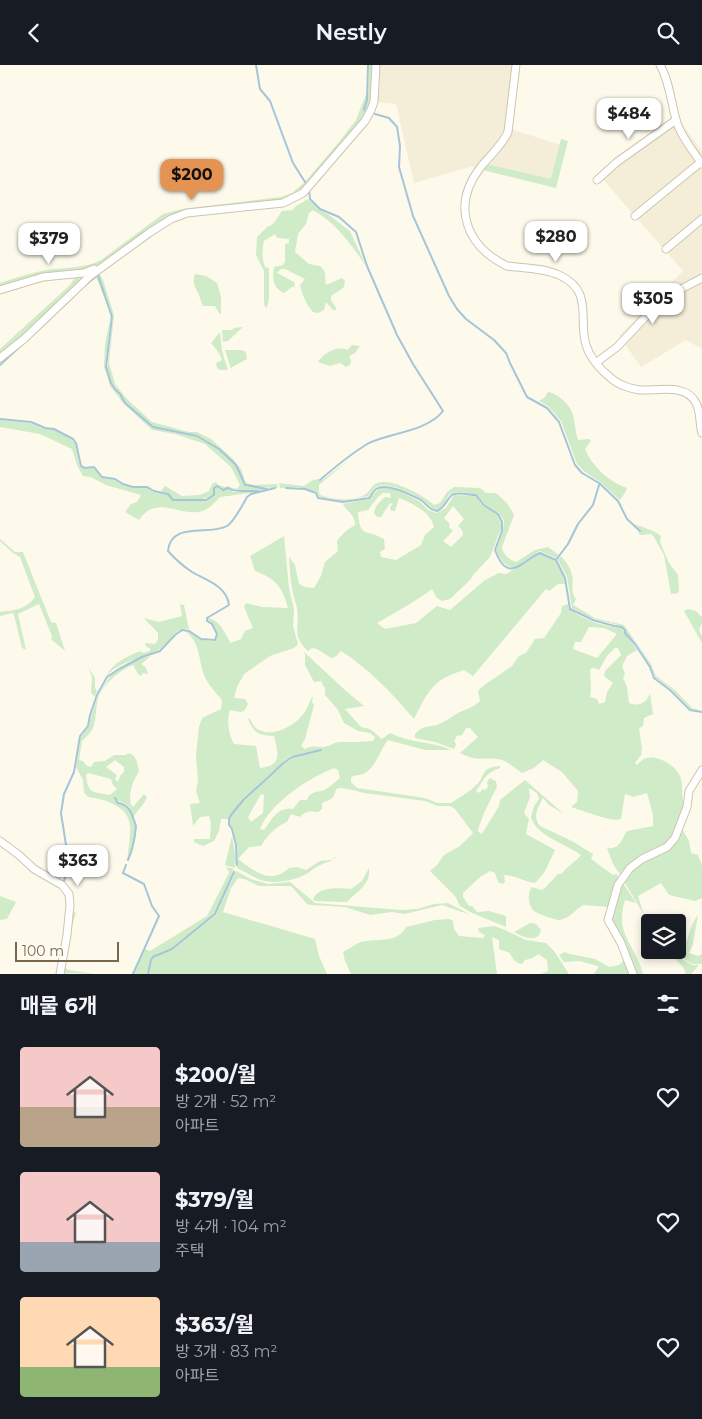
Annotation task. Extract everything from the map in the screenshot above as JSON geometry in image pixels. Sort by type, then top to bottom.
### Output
[{"type":"street","points":[[0,358],[24,339],[90,276],[161,225],[186,213],[276,204],[290,201],[303,193],[359,128],[371,110],[374,102],[376,65]]},
{"type":"street","points":[[516,65],[508,132],[504,140],[479,169],[469,187],[464,205],[467,227],[476,241],[491,257],[500,263],[506,266],[553,273],[566,279],[577,288],[582,301],[587,348],[601,369],[614,381],[632,389],[678,390],[690,395],[698,408],[702,433]]},
{"type":"street","points":[[635,216],[701,163],[687,143],[676,120],[666,77],[660,65]]},
{"type":"street","points":[[597,180],[617,162],[676,120]]},
{"type":"street","points":[[666,249],[702,219]]},
{"type":"street","points":[[0,290],[43,277],[84,273],[106,264]]},
{"type":"street","points":[[596,362],[617,347],[651,311],[660,307],[683,288],[702,278]]},
{"type":"street","points":[[633,974],[626,953],[608,920],[618,885],[636,863],[667,847],[675,838],[687,807],[689,791],[702,770]]},
{"type":"street","points":[[0,841],[34,869],[62,885],[69,894],[70,905],[67,935],[60,974]]},
{"type":"shaded area","points":[[374,65],[519,65],[507,128],[564,146],[553,181],[470,167],[414,183],[396,104],[375,102]]},
{"type":"shaded area","points":[[676,116],[702,151],[702,349],[686,340],[641,367],[619,336],[683,271],[600,176]]},
{"type":"green space","points":[[369,65],[373,65],[371,102],[368,112],[302,192],[289,199],[186,211],[105,263],[92,269],[0,288],[0,283],[29,274],[81,266],[101,260],[163,214],[182,209],[281,197],[292,193],[305,182],[356,120],[366,94],[365,108],[368,100]]},
{"type":"green space","points":[[561,139],[568,141],[556,188],[482,170],[487,164],[551,179]]},
{"type":"green space","points":[[308,199],[350,231],[366,266],[349,242],[336,228],[313,210],[309,213],[306,224],[298,234],[295,252],[309,264],[320,266],[325,273],[326,285],[342,278],[345,281],[344,287],[331,296],[336,310],[333,310],[326,302],[324,310],[318,313],[313,312],[303,296],[300,285],[305,279],[285,269],[281,269],[277,273],[294,282],[295,287],[284,293],[275,285],[273,279],[274,267],[283,265],[285,262],[285,244],[289,243],[289,239],[277,238],[275,234],[264,241],[263,248],[264,264],[265,267],[269,268],[267,308],[264,305],[264,271],[256,255],[257,237],[273,224],[282,211],[293,210]]},
{"type":"green space","points":[[130,250],[99,273],[114,315],[109,363],[115,384],[127,399],[152,422],[189,432],[197,432],[211,439],[241,469],[246,483],[255,485],[277,484],[278,488],[246,485],[236,465],[220,449],[197,435],[153,427],[125,402],[112,383],[107,370],[113,317],[98,274],[80,288],[0,364],[0,360],[91,277]]},
{"type":"green space","points":[[93,272],[0,356],[0,349],[70,285],[76,276]]},
{"type":"green space","points":[[195,274],[206,276],[217,283],[221,297],[221,314],[215,306],[203,306],[194,284]]},
{"type":"green space","points":[[98,275],[109,310],[96,277]]},
{"type":"green space","points":[[110,314],[111,317],[105,367],[115,390],[125,403],[153,428],[197,437],[219,450],[236,466],[244,486],[267,490],[247,491],[236,489],[232,488],[237,489],[240,485],[231,467],[205,444],[175,434],[152,430],[123,403],[110,386],[104,367],[105,344]]},
{"type":"green space","points":[[243,327],[228,341],[223,342],[222,330]]},
{"type":"green space","points":[[220,332],[222,351],[228,370],[217,368],[216,363],[222,360],[211,343]]},
{"type":"green space","points":[[352,345],[360,346],[355,353],[349,356],[350,365],[346,367],[340,363],[330,366],[318,362],[323,356],[335,349],[347,350]]},
{"type":"green space","points":[[225,350],[242,350],[246,352],[247,359],[231,369]]},
{"type":"green space","points":[[548,392],[565,402],[572,412],[578,440],[589,439],[591,441],[585,449],[592,461],[608,478],[627,488],[620,500],[577,464],[561,421],[548,406],[539,401]]},
{"type":"green space","points":[[0,420],[30,423],[41,428],[54,429],[75,443],[80,467],[85,469],[94,468],[102,478],[115,480],[123,485],[133,488],[147,487],[153,492],[168,494],[172,500],[206,500],[215,496],[214,488],[217,487],[222,491],[228,489],[233,492],[258,492],[220,497],[207,509],[196,512],[162,507],[154,508],[146,512],[139,520],[125,512],[131,504],[137,502],[141,495],[106,485],[91,477],[83,476],[72,449],[40,434],[0,427]]},
{"type":"green space","points":[[350,459],[319,485],[320,495],[337,499],[361,497],[375,484],[383,482],[407,488],[434,505],[440,503],[447,492],[454,487],[480,488],[486,493],[496,493],[507,503],[514,515],[502,547],[503,552],[508,558],[516,562],[535,550],[548,547],[559,555],[556,558],[540,551],[515,567],[506,565],[496,550],[503,531],[504,521],[499,513],[485,504],[476,494],[452,493],[448,496],[443,506],[437,510],[411,494],[386,485],[376,487],[368,496],[343,501],[319,497],[317,492],[297,487],[280,488],[279,483],[304,486],[313,480],[319,479],[321,481]]},
{"type":"green space","points":[[216,482],[218,485],[232,488],[223,489],[217,485],[213,487],[213,495],[204,499],[194,500],[173,499],[168,493],[161,491],[165,486],[182,496],[200,495],[209,491],[212,484]]},
{"type":"green space","points":[[393,488],[419,501],[428,510],[437,513],[446,508],[454,495],[476,496],[484,506],[497,514],[502,526],[490,557],[450,599],[442,601],[437,598],[432,589],[377,623],[385,629],[416,623],[437,606],[450,610],[485,580],[499,573],[506,574],[540,554],[550,557],[558,564],[565,584],[558,584],[549,591],[546,589],[473,676],[464,670],[438,682],[428,693],[414,719],[380,682],[341,651],[331,658],[317,649],[312,648],[308,651],[303,646],[297,631],[298,614],[291,580],[289,557],[295,565],[299,584],[314,588],[321,576],[325,562],[338,551],[337,541],[355,525],[355,521],[343,504],[369,499],[378,489]],"holes":[[[383,493],[390,493],[391,498],[385,497],[377,506],[374,513],[377,517],[381,517],[390,503],[393,504],[390,507],[391,511],[395,511],[399,498],[425,512],[434,527],[425,535],[421,545],[396,560],[381,557],[380,552],[385,549],[384,539],[362,530],[360,526],[358,512],[368,510]],[[453,506],[464,519],[458,526],[462,530],[463,535],[451,547],[443,541],[453,531],[449,527],[450,524],[444,518]]]},
{"type":"green space","points":[[633,524],[651,530],[661,536],[660,542],[669,563],[678,575],[678,593],[671,594],[664,555],[654,537],[651,534],[641,535],[638,533],[640,529]]},
{"type":"green space","points":[[284,536],[289,588],[294,609],[293,626],[298,644],[294,648],[270,656],[244,674],[234,698],[245,699],[248,704],[244,711],[230,710],[228,718],[234,744],[256,746],[260,768],[272,764],[277,758],[274,736],[258,733],[252,728],[248,719],[259,730],[265,732],[279,731],[298,720],[313,696],[312,702],[314,705],[305,739],[301,746],[305,749],[324,747],[338,742],[373,741],[375,737],[370,733],[358,731],[344,723],[338,710],[325,695],[325,689],[321,681],[314,682],[305,665],[305,654],[303,651],[364,706],[345,709],[361,727],[370,729],[382,739],[390,733],[405,739],[451,750],[425,750],[388,740],[367,772],[351,777],[351,782],[357,788],[425,798],[437,803],[451,803],[471,790],[479,782],[486,770],[500,766],[500,768],[488,774],[476,791],[479,793],[483,789],[485,790],[488,787],[487,782],[490,778],[496,781],[497,787],[478,831],[482,834],[499,806],[500,800],[525,780],[564,814],[549,805],[543,798],[536,815],[540,826],[572,841],[593,854],[591,859],[613,875],[617,874],[619,878],[609,907],[583,905],[569,916],[559,920],[533,910],[529,899],[529,892],[532,887],[541,890],[545,888],[558,874],[561,874],[581,855],[538,829],[531,817],[534,806],[539,799],[537,793],[529,788],[530,797],[524,813],[529,819],[526,834],[555,850],[544,873],[535,883],[504,875],[505,882],[503,884],[498,882],[495,873],[490,871],[480,877],[463,893],[463,897],[469,906],[472,906],[477,912],[489,911],[506,916],[506,927],[460,906],[455,896],[430,871],[444,855],[460,846],[473,833],[455,809],[450,806],[438,806],[425,801],[341,788],[336,789],[333,797],[322,803],[322,809],[318,812],[308,812],[300,817],[291,814],[287,822],[272,832],[261,846],[249,847],[238,859],[237,845],[233,829],[230,825],[231,816],[244,799],[271,777],[284,763],[292,758],[323,749],[291,756],[282,762],[270,776],[243,798],[228,819],[221,819],[219,831],[214,841],[203,846],[194,842],[194,839],[210,839],[211,823],[209,816],[200,817],[193,826],[190,804],[200,803],[196,791],[198,781],[196,755],[199,727],[202,718],[221,709],[222,700],[207,681],[195,642],[185,631],[207,641],[215,641],[218,634],[213,624],[207,620],[208,618],[222,628],[231,643],[241,639],[245,631],[253,628],[244,607],[246,603],[262,607],[288,608],[277,584],[255,571],[250,556]],"holes":[[[334,768],[338,770],[340,778],[332,785],[312,794],[307,800],[300,800],[293,809],[279,812],[264,830],[260,829],[272,810],[291,792],[313,778]],[[261,794],[264,795],[263,813],[251,822],[248,817]]]},
{"type":"green space","points":[[0,539],[15,552],[23,552],[51,622],[56,623],[65,651],[51,639],[52,636],[39,604],[18,614],[26,650],[22,648],[13,613],[0,616],[0,612],[15,610],[28,605],[35,597],[20,557],[13,553]]},
{"type":"green space","points":[[561,556],[571,572],[576,599],[573,605],[595,618],[624,625],[651,664],[656,676],[676,691],[692,708],[702,711],[691,709],[671,689],[655,677],[636,643],[626,633],[626,629],[623,626],[584,615],[572,608],[567,577],[558,560]]},
{"type":"green space","points":[[180,604],[184,605],[189,629],[175,633],[158,650],[118,667],[106,676],[116,664],[131,655],[141,651],[143,653],[150,651],[150,648],[146,647],[145,643],[155,644],[158,640],[158,633],[144,618],[159,622],[182,616]]},
{"type":"green space","points":[[569,604],[568,607],[572,611],[593,622],[609,627],[622,628],[637,650],[627,656],[622,666],[629,703],[636,705],[642,703],[650,693],[653,714],[644,718],[643,726],[639,728],[642,749],[641,755],[635,763],[637,765],[642,760],[651,757],[661,759],[678,772],[681,780],[685,807],[677,831],[669,843],[621,876],[613,864],[607,848],[617,846],[627,831],[653,826],[653,815],[647,793],[633,797],[625,794],[621,819],[605,818],[571,807],[577,802],[578,791],[562,772],[543,760],[534,768],[522,773],[502,760],[477,759],[460,753],[478,737],[470,728],[466,728],[462,735],[457,736],[454,741],[456,744],[454,749],[435,742],[415,738],[415,734],[424,728],[440,724],[480,701],[478,691],[512,666],[519,656],[526,653],[535,639],[544,638],[561,613],[562,606]],"holes":[[[589,627],[604,628],[617,634],[597,658],[573,649],[575,642],[581,642]],[[615,648],[618,648],[621,655],[605,671],[604,676],[613,683],[607,692],[605,702],[599,704],[597,699],[590,697],[590,669],[599,670],[607,656]]]},
{"type":"green space","points":[[688,609],[696,611],[702,617],[699,630],[702,636],[702,643],[684,611]]},
{"type":"green space","points":[[151,656],[141,664],[146,668],[148,674],[143,673],[141,676],[133,665],[117,674],[103,688],[98,699],[94,726],[82,741],[79,760],[91,767],[94,762],[105,761],[114,755],[126,755],[128,753],[133,756],[139,772],[131,789],[131,804],[133,807],[144,794],[147,797],[133,819],[136,826],[132,849],[127,862],[130,834],[128,818],[117,806],[104,800],[87,796],[84,792],[83,780],[76,767],[81,737],[89,726],[98,696],[112,673],[142,658]],"holes":[[[115,760],[124,767],[124,772],[118,782],[115,779],[117,775],[106,767]],[[88,773],[111,779],[117,789],[110,795],[92,791],[88,786],[86,775]],[[114,798],[130,808],[133,818],[125,806],[117,803]]]},
{"type":"green space","points":[[88,667],[95,678],[95,688],[97,691],[95,697],[91,693],[92,677]]},
{"type":"green space","points":[[681,827],[689,841],[691,853],[698,855],[702,865],[702,898],[695,901],[669,895],[661,883],[638,896],[643,914],[622,878],[630,868],[662,850]]},
{"type":"green space","points":[[232,836],[236,859],[235,868],[225,865]]},
{"type":"green space","points":[[338,855],[331,861],[318,866],[302,876],[283,881],[264,881],[237,868],[238,859],[263,875],[276,876],[289,868],[297,867],[306,870],[320,861],[331,860]]},
{"type":"green space","points":[[226,867],[234,869],[215,914],[171,949],[153,957],[150,960],[148,974],[134,974],[145,949],[150,951],[207,916],[228,875],[229,872]]},
{"type":"green space","points":[[369,868],[366,883],[347,902],[315,901],[313,899],[324,890],[335,888],[351,889],[362,881]]},
{"type":"green space","points":[[236,871],[251,879],[268,884],[290,882],[315,903],[401,910],[448,903],[471,915],[442,905],[405,914],[392,912],[370,915],[345,907],[307,904],[291,886],[259,886],[238,878],[231,888],[223,912],[315,939],[319,956],[327,974],[149,974],[154,958],[172,950],[216,915]]},
{"type":"green space","points":[[621,880],[636,903],[625,900],[622,922],[627,939],[643,974],[634,974],[609,914]]},
{"type":"green space","points":[[0,896],[16,902],[7,919],[0,920]]},
{"type":"green space","points":[[70,910],[76,913],[70,931],[71,938],[65,967],[68,970],[95,974],[61,974]]},
{"type":"green space","points":[[698,915],[693,944],[689,953],[698,956],[702,954],[702,964],[693,964],[684,959],[686,959],[686,942]]},
{"type":"green space","points":[[449,919],[453,921],[454,929],[459,936],[483,938],[485,935],[479,932],[478,928],[494,926],[526,940],[546,943],[554,951],[569,974],[541,974],[548,971],[547,960],[538,954],[533,958],[525,960],[522,964],[518,963],[510,953],[499,949],[499,940],[492,937],[497,974],[351,974],[343,952],[357,944],[398,936],[406,927],[435,920]]},
{"type":"green space","points":[[530,923],[536,924],[541,930],[537,937],[530,938],[514,932]]},
{"type":"green space","points":[[565,952],[595,959],[609,967],[619,965],[626,958],[631,974],[594,974],[598,966],[579,961],[564,962],[559,955]]},
{"type":"green space","points":[[676,959],[682,959],[693,965],[699,965],[691,974],[683,974],[686,973]]},
{"type":"waterway","points":[[256,65],[260,89],[270,101],[293,163],[305,182]]},
{"type":"waterway","points":[[364,110],[367,100],[368,65]]},
{"type":"waterway","points":[[375,114],[389,118],[397,127],[400,146],[399,167],[413,216],[449,296],[457,309],[466,319],[494,340],[506,353],[527,397],[547,408],[559,422],[575,465],[582,473],[599,483],[618,501],[627,519],[640,531]]},
{"type":"waterway","points":[[309,190],[310,199],[320,209],[339,217],[356,232],[367,266],[397,335],[443,411],[436,418],[419,427],[369,443],[320,480]]},
{"type":"waterway","points":[[83,287],[98,275],[112,317],[106,367],[111,383],[125,403],[153,427],[197,436],[219,449],[236,465],[245,485],[267,489]]},
{"type":"waterway","points":[[36,332],[76,294]]},
{"type":"waterway","points":[[0,365],[25,342]]},
{"type":"waterway","points":[[0,419],[31,422],[45,428],[54,429],[73,439],[76,443],[81,466],[85,468],[94,467],[102,477],[115,479],[123,484],[133,487],[147,487],[154,491],[168,494],[173,500],[206,500],[214,495],[214,488],[217,486],[223,490],[228,488],[235,491],[260,492]]},
{"type":"waterway","points":[[556,560],[568,544],[578,524],[593,505],[599,485]]},
{"type":"waterway","points":[[286,488],[305,489],[316,493],[318,498],[343,502],[369,498],[376,489],[386,487],[411,495],[437,511],[454,494],[476,495],[484,505],[498,514],[502,522],[502,531],[495,550],[500,561],[505,566],[515,568],[540,553],[556,560],[565,578],[570,609],[593,620],[622,627],[650,667],[654,678],[670,690],[690,710],[702,712]]},
{"type":"waterway","points":[[64,881],[69,864],[61,813],[64,794],[74,772],[80,736],[88,726],[97,695],[107,677],[142,657],[160,651],[182,630],[189,631],[201,639],[215,640],[217,634],[212,624],[207,621],[207,618],[229,605],[227,598],[220,588],[189,570],[168,551],[171,542],[176,536],[183,533],[219,529],[227,526],[247,497],[251,494],[275,488]]},
{"type":"waterway","points":[[237,865],[236,845],[232,829],[229,825],[231,815],[244,799],[283,763],[292,757],[321,750]]},
{"type":"waterway","points":[[115,798],[118,803],[128,808],[136,826],[134,843],[128,860]]},
{"type":"waterway","points":[[126,865],[123,873],[144,884],[152,906],[159,916],[133,974]]},
{"type":"waterway","points":[[148,974],[153,957],[172,949],[215,914],[234,872]]}]
